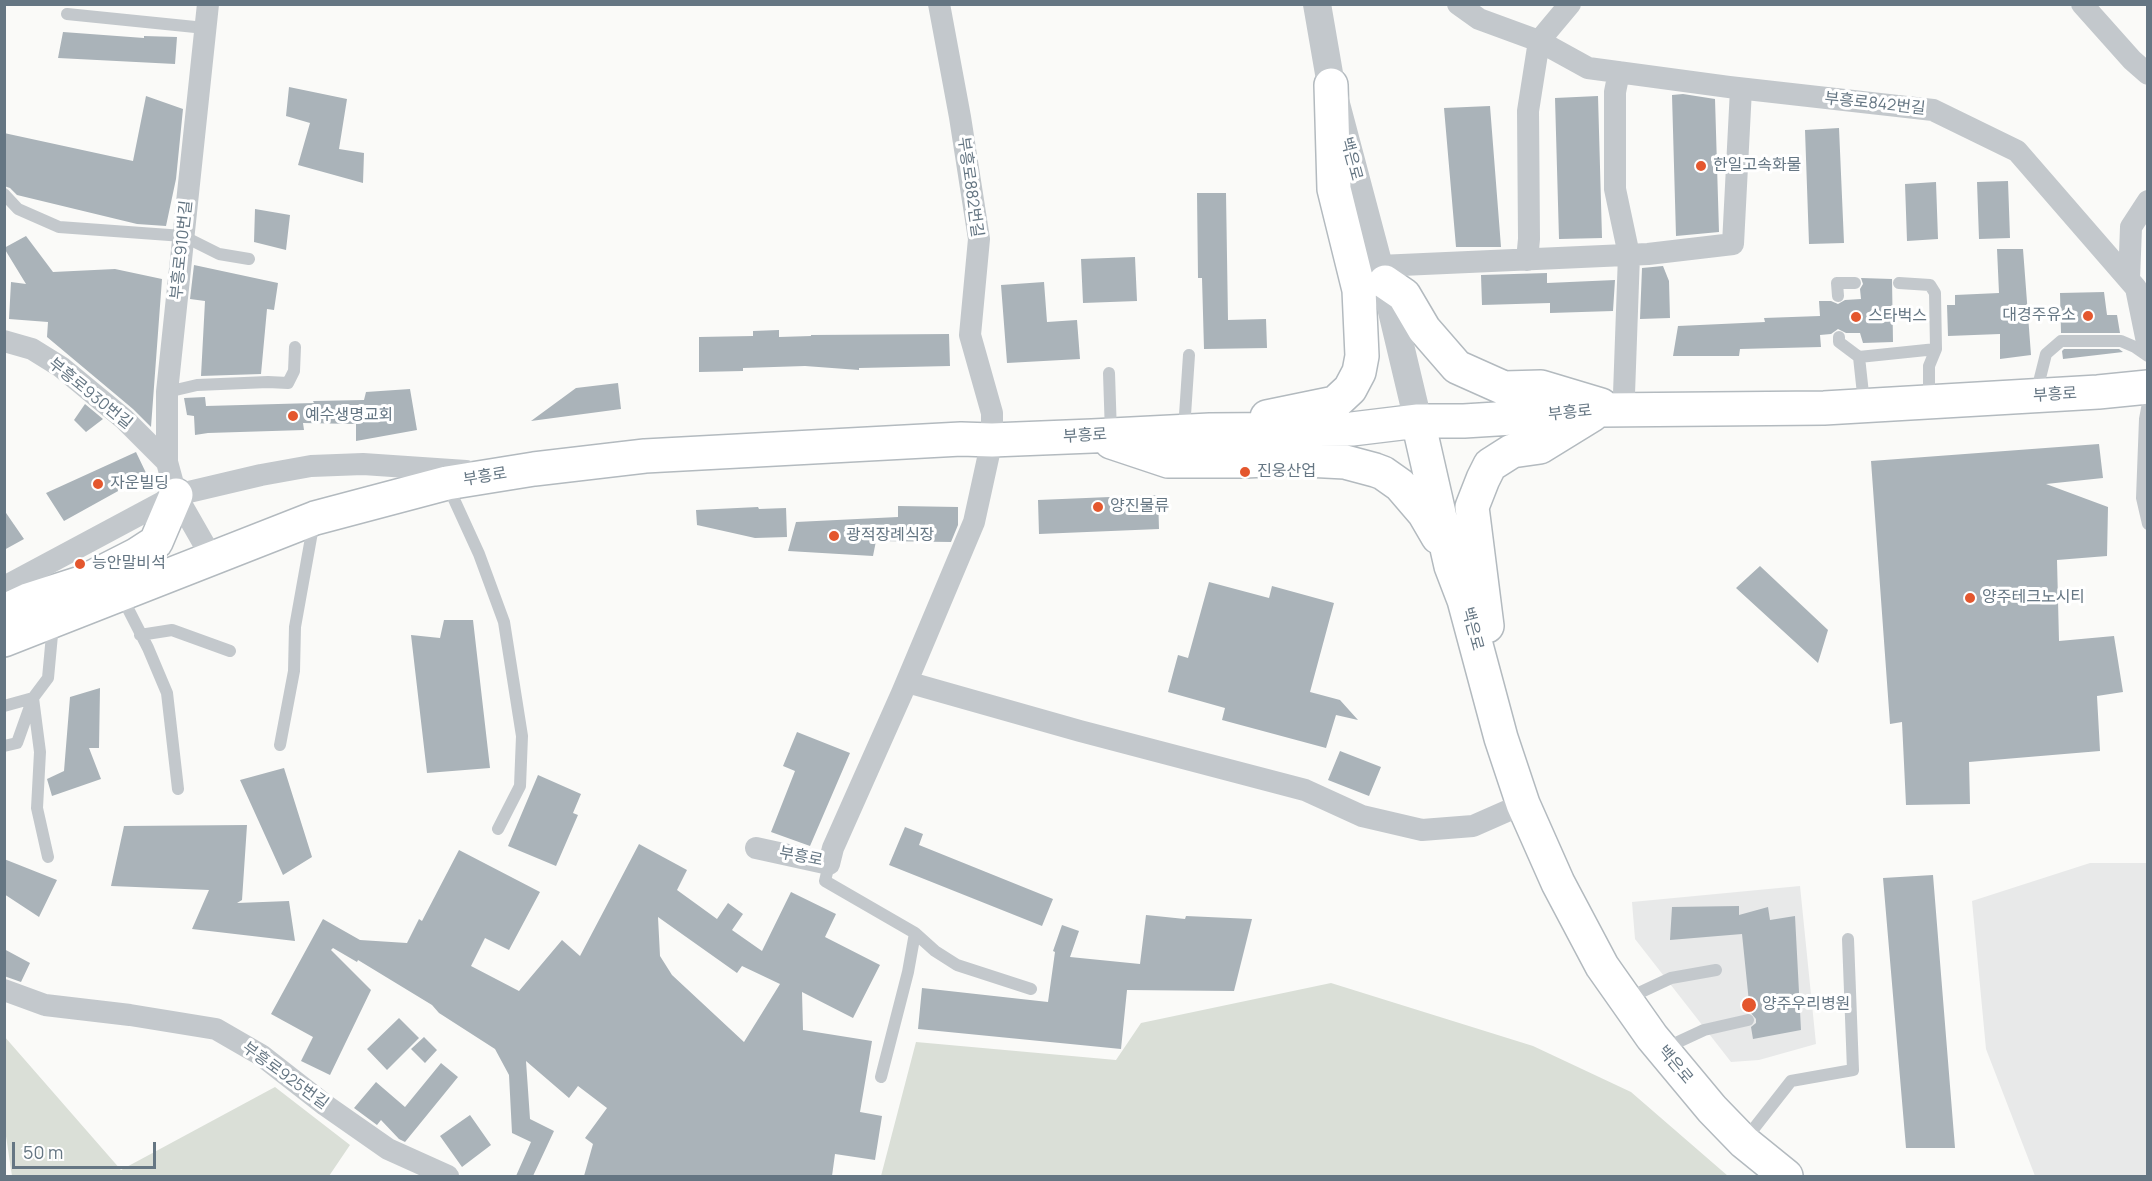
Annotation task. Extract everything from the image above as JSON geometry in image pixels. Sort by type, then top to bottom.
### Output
[{"type":"main road","points":[[1197,430],[1335,403],[1350,389],[1359,372],[1362,356],[1359,290],[1334,189],[1331,85]]},
{"type":"main road","points":[[1382,274],[1404,295],[1424,329],[1457,367],[1504,388],[1540,387],[1616,410]]},
{"type":"main road","name":"부흥로","points":[[4,640],[315,518],[447,483],[645,456],[961,439],[1102,436],[1197,430],[1352,429],[1418,421],[1550,416],[1616,410],[1824,408],[2148,387]]},
{"type":"main road","points":[[1502,738],[1472,507],[1490,465],[1512,451],[1540,447],[1616,410]]},
{"type":"main road","name":"백은로","points":[[1418,421],[1451,566],[1464,600],[1502,738],[1523,804],[1580,927],[1602,966],[1662,1049],[1712,1109],[1744,1142],[1786,1176]]},
{"type":"main road","points":[[1287,459],[1352,429]]},
{"type":"main road","points":[[1102,436],[1168,461],[1287,459],[1345,462],[1383,473],[1400,485],[1424,513],[1451,566]]},
{"type":"main road","points":[[4,610],[81,584],[156,542],[176,495]]},
{"type":"street","name":"부흥로910번길","points":[[208,4],[167,392],[167,462],[176,495],[212,558]]},
{"type":"street","name":"부흥로882번길","points":[[939,4],[979,239],[970,335],[992,413],[992,440]]},
{"type":"street","name":"백은로","points":[[1317,4],[1331,85],[1382,274],[1418,421]]},
{"type":"street","name":"부흥로842번길","points":[[1458,4],[1479,20],[1539,41],[1588,68],[1933,110],[2017,151],[2136,288],[2148,347]]},
{"type":"street","points":[[1527,260],[1529,239],[1528,111],[1539,41],[1570,4]]},
{"type":"street","points":[[2082,4],[2132,60],[2148,74]]},
{"type":"street","points":[[1616,410],[1624,394],[1629,255],[1615,189],[1614,92],[1619,72]]},
{"type":"street","points":[[1382,274],[1527,260],[1629,255],[1733,244],[1741,88]]},
{"type":"street","points":[[2129,280],[2131,227],[2148,201]]},
{"type":"street","name":"부흥로930번길","points":[[4,341],[32,350],[61,367],[124,419],[167,462]]},
{"type":"street","name":"부흥로","points":[[756,848],[829,864],[833,848],[907,682],[974,522],[992,440]]},
{"type":"street","points":[[4,586],[176,495],[261,475],[311,466],[363,464],[500,475]]},
{"type":"street","points":[[907,682],[1091,734],[1305,790],[1362,816],[1422,830],[1473,826],[1523,804]]},
{"type":"street","name":"부흥로925번길","points":[[4,990],[45,1005],[130,1015],[216,1029],[261,1055],[325,1105],[388,1149],[448,1176]]},
{"type":"lane","points":[[67,14],[205,28]]},
{"type":"lane","points":[[4,194],[18,209],[59,227],[183,236],[219,254],[249,259]]},
{"type":"lane","points":[[1838,296],[1837,283],[1856,283]]},
{"type":"lane","points":[[1899,283],[1930,285],[1935,293],[1936,349],[1929,366],[1929,402]]},
{"type":"lane","points":[[1839,337],[1839,342],[1859,357],[1936,349]]},
{"type":"lane","points":[[2035,396],[2046,354],[2061,341],[2121,340],[2148,356]]},
{"type":"lane","points":[[167,392],[198,385],[288,383],[294,371],[296,346]]},
{"type":"lane","points":[[1190,356],[1197,430]]},
{"type":"lane","points":[[1859,357],[1864,406]]},
{"type":"lane","points":[[1102,436],[1109,373]]},
{"type":"lane","points":[[2148,403],[2145,419],[2142,498],[2148,524]]},
{"type":"lane","points":[[447,483],[480,554],[504,622],[522,736],[520,786],[498,829]]},
{"type":"lane","points":[[280,745],[294,671],[295,627],[315,518]]},
{"type":"lane","points":[[120,593],[167,693],[178,789]]},
{"type":"lane","points":[[4,746],[17,743],[33,698],[48,678],[53,621]]},
{"type":"lane","points":[[140,635],[172,630],[230,651]]},
{"type":"lane","points":[[4,706],[33,698]]},
{"type":"lane","points":[[33,698],[40,752],[37,808],[48,857]]},
{"type":"lane","points":[[829,864],[825,881],[915,933],[935,951],[957,965],[1031,989]]},
{"type":"lane","points":[[881,1077],[908,972],[915,933]]},
{"type":"lane","points":[[1744,1142],[1791,1081],[1853,1070],[1848,939]]},
{"type":"lane","points":[[1625,999],[1671,978],[1716,970]]},
{"type":"lane","points":[[1662,1049],[1704,1030],[1748,1020]]},
{"type":"shaded area","points":[[2090,863],[2147,863],[2147,1176],[2035,1176],[1986,1049],[1972,901]]},
{"type":"shaded area","name":"양주우리병원","points":[[1800,886],[1816,1044],[1759,1060],[1731,1062],[1635,939],[1632,902]]},
{"type":"shaded area","points":[[1331,983],[1533,1046],[1631,1092],[1728,1176],[881,1176],[916,1042],[1116,1060],[1141,1023]]},
{"type":"shaded area","points":[[4,1036],[121,1170],[275,1087],[350,1145],[329,1176],[12,1176],[4,1123]]},
{"type":"building","points":[[63,32],[144,38],[144,36],[177,37],[175,64],[58,58]]},
{"type":"building","points":[[289,87],[347,99],[339,149],[364,153],[363,183],[298,165],[310,123],[286,116]]},
{"type":"building","points":[[1683,94],[1715,99],[1719,232],[1676,236],[1672,95]]},
{"type":"building","points":[[146,96],[183,109],[176,179],[166,226],[137,224],[17,195],[4,186],[4,133],[133,161]]},
{"type":"building","points":[[1598,96],[1602,238],[1559,239],[1555,98]]},
{"type":"building","points":[[1490,106],[1501,247],[1456,247],[1444,108]]},
{"type":"building","points":[[1839,128],[1844,243],[1809,244],[1805,130]]},
{"type":"building","points":[[2008,181],[2010,238],[1979,239],[1977,182]]},
{"type":"building","points":[[1936,182],[1938,239],[1907,241],[1905,184]]},
{"type":"building","points":[[1197,193],[1226,193],[1228,320],[1266,319],[1267,348],[1204,349],[1202,278],[1198,278]]},
{"type":"building","points":[[255,209],[290,215],[286,250],[254,242]]},
{"type":"building","points":[[26,236],[53,272],[115,269],[162,279],[151,427],[133,409],[47,337],[48,322],[9,319],[11,282],[26,284],[4,248]]},
{"type":"building","points":[[1997,249],[2023,249],[2031,355],[2000,359],[2000,334],[1948,336],[1947,305],[1955,305],[1955,295],[1999,293]]},
{"type":"building","points":[[1135,257],[1137,301],[1083,303],[1081,259]]},
{"type":"building","points":[[194,265],[278,283],[274,310],[267,309],[261,374],[201,376],[205,301],[190,299]]},
{"type":"building","points":[[1663,266],[1669,281],[1670,318],[1640,319],[1642,268]]},
{"type":"building","points":[[1547,273],[1547,283],[1615,280],[1613,311],[1550,313],[1550,303],[1482,305],[1481,275]]},
{"type":"building","points":[[1861,278],[1892,279],[1893,342],[1863,343],[1860,333],[1846,333],[1838,329],[1831,334],[1820,335],[1821,347],[1740,349],[1739,356],[1673,356],[1678,326],[1765,322],[1764,318],[1820,316],[1819,301],[1831,301],[1838,304],[1845,300],[1861,299],[1860,289],[1863,284]]},
{"type":"building","points":[[1044,282],[1047,322],[1077,320],[1080,359],[1007,363],[1001,285]]},
{"type":"building","points":[[2104,292],[2107,315],[2117,315],[2120,333],[2061,333],[2060,293]]},
{"type":"building","points":[[779,330],[779,337],[949,334],[950,366],[859,368],[859,370],[805,366],[699,372],[699,337],[753,336],[753,331]]},
{"type":"building","points":[[2064,349],[2119,349],[2123,352],[2063,359]]},
{"type":"building","points":[[618,383],[621,409],[531,421],[576,388]]},
{"type":"building","points":[[410,389],[417,430],[356,441],[356,424],[303,423],[304,430],[195,435],[194,416],[187,415],[184,398],[205,397],[206,406],[314,403],[313,401],[364,400],[366,392]]},
{"type":"building","points":[[85,404],[103,419],[86,432],[74,420]]},
{"type":"building","name":"양주테크노시티","points":[[2099,444],[2103,478],[2046,484],[2108,507],[2107,556],[2057,560],[2059,641],[2114,636],[2123,692],[2097,696],[2100,751],[1969,762],[1970,804],[1906,805],[1902,722],[1890,724],[1871,461]]},
{"type":"building","name":"자운빌딩","points":[[136,452],[147,475],[64,521],[46,493]]},
{"type":"building","points":[[1158,495],[1159,529],[1039,534],[1038,500]]},
{"type":"building","points":[[898,506],[958,507],[958,525],[951,542],[876,541],[873,556],[788,551],[796,522],[898,517]]},
{"type":"building","points":[[758,507],[759,509],[786,508],[787,537],[755,538],[697,525],[696,510]]},
{"type":"building","points":[[4,510],[24,539],[4,550]]},
{"type":"building","points":[[1760,566],[1828,630],[1818,663],[1736,588]]},
{"type":"building","points":[[1209,582],[1269,598],[1272,586],[1334,603],[1310,692],[1340,700],[1358,720],[1336,715],[1326,748],[1222,720],[1225,708],[1168,692],[1178,655],[1188,658]]},
{"type":"building","points":[[444,620],[473,620],[490,768],[427,773],[411,635],[440,638]]},
{"type":"building","points":[[100,688],[99,748],[89,748],[101,779],[52,796],[47,779],[64,771],[70,697]]},
{"type":"building","points":[[797,732],[850,753],[810,846],[771,832],[795,771],[783,766]]},
{"type":"building","points":[[1340,751],[1381,767],[1369,796],[1328,780]]},
{"type":"building","points":[[284,768],[312,857],[283,875],[240,780]]},
{"type":"building","points":[[538,775],[581,794],[573,813],[578,815],[556,866],[508,846]]},
{"type":"building","points":[[247,825],[242,900],[237,903],[289,901],[295,941],[192,929],[209,890],[111,886],[124,826]]},
{"type":"building","points":[[905,827],[923,834],[919,845],[1053,899],[1042,926],[889,865]]},
{"type":"building","points":[[639,844],[687,870],[677,890],[717,919],[728,903],[743,914],[732,930],[762,951],[791,892],[836,914],[825,937],[880,965],[853,1018],[802,992],[803,1030],[872,1041],[860,1112],[882,1116],[875,1160],[835,1154],[832,1176],[584,1176],[593,1144],[585,1138],[607,1108],[578,1086],[569,1098],[526,1061],[530,1119],[554,1131],[533,1176],[516,1176],[531,1142],[512,1133],[509,1075],[495,1049],[439,1013],[432,1005],[358,960],[357,962],[333,948],[331,950],[371,990],[330,1075],[301,1061],[313,1037],[271,1014],[323,919],[360,940],[407,943],[419,919],[422,921],[459,850],[540,892],[509,950],[485,938],[471,966],[519,991],[562,940],[580,956]],"holes":[[[658,917],[737,973],[742,966],[780,984],[744,1042],[672,975],[660,956]]]},
{"type":"building","points":[[4,859],[57,880],[39,917],[4,894]]},
{"type":"building","points":[[1933,875],[1955,1148],[1906,1148],[1883,878]]},
{"type":"building","points":[[1739,906],[1739,915],[1768,907],[1770,920],[1795,916],[1801,1030],[1753,1039],[1751,1027],[1756,1023],[1756,1019],[1750,1012],[1742,934],[1670,940],[1672,907]]},
{"type":"building","points":[[1146,915],[1185,919],[1186,916],[1252,919],[1234,991],[1127,990],[1121,1049],[918,1029],[922,988],[1048,1002],[1055,952],[1053,951],[1062,925],[1079,931],[1070,957],[1140,964]]},
{"type":"building","points":[[4,949],[30,963],[21,982],[4,976]]},
{"type":"building","points":[[399,1018],[419,1038],[387,1070],[367,1049]]},
{"type":"building","points":[[424,1037],[437,1050],[425,1063],[411,1049]]},
{"type":"building","points":[[441,1063],[458,1077],[405,1142],[399,1139],[381,1120],[377,1125],[354,1108],[376,1082],[405,1107]]},
{"type":"building","points":[[470,1115],[491,1145],[462,1167],[440,1136]]},
{"type":"place","name":"한일고속화물","points":[[1701,166]]},
{"type":"place","name":"대경주유소","points":[[2088,316]]},
{"type":"place","name":"스타벅스","points":[[1856,317]]},
{"type":"place","name":"예수생명교회","points":[[293,416]]},
{"type":"place","name":"진웅산업","points":[[1245,472]]},
{"type":"place","name":"자운빌딩","points":[[98,484]]},
{"type":"place","name":"양진물류","points":[[1098,507]]},
{"type":"place","name":"광적장례식장","points":[[834,536]]},
{"type":"place","name":"능안말비석","points":[[80,564]]},
{"type":"place","name":"양주테크노시티","points":[[1970,598]]},
{"type":"place","name":"양주우리병원","points":[[1749,1005]]}]
